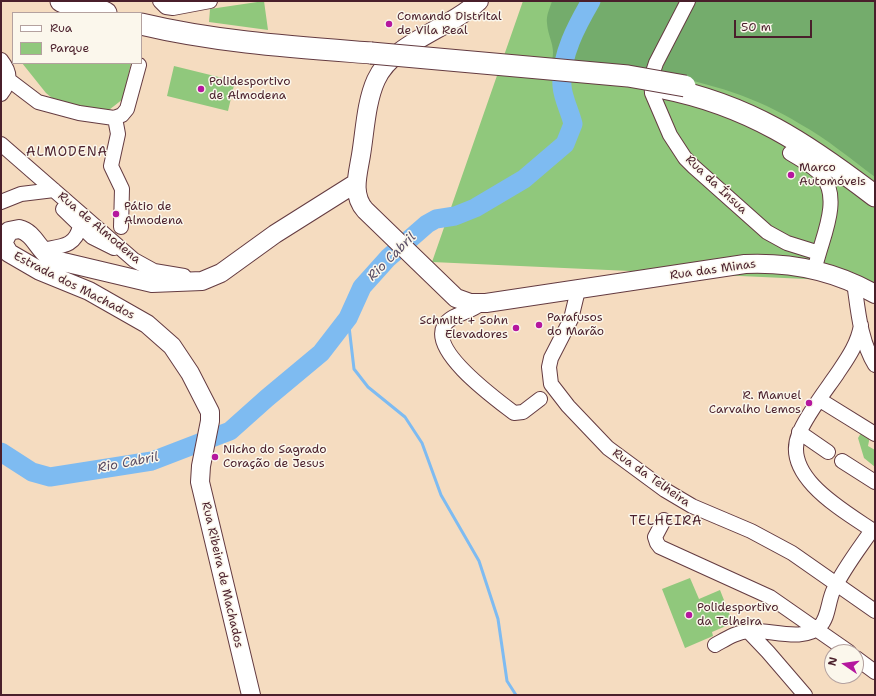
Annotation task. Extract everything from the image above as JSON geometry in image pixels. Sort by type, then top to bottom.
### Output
[{"type":"highway","points":[[61,1],[85,12]]},
{"type":"highway","points":[[80,1],[104,12]]},
{"type":"highway","points":[[142,24],[170,31],[223,39],[371,56],[608,80],[662,88],[685,89],[777,128],[820,154],[875,196]]},
{"type":"highway","points":[[142,30],[201,42],[628,76],[743,104],[796,130],[833,154],[875,186]]},
{"type":"main road","points":[[356,183],[370,97],[381,70],[398,54],[463,14],[479,1]]},
{"type":"main road","name":"Rua das Minas","points":[[356,183],[358,200],[368,214],[460,300],[480,304],[745,264],[816,262],[875,294]]},
{"type":"main road","name":"Estrada dos Machados","points":[[210,424],[209,409],[190,373],[172,346],[157,330],[89,291],[31,266],[9,253],[2,246],[7,232],[13,229],[20,229],[28,234],[41,250],[56,260],[152,283],[197,282],[212,277],[275,234],[356,183]]},
{"type":"main road","name":"Rua Ribeira de Machados","points":[[210,424],[200,472],[201,485],[251,695]]},
{"type":"street","points":[[161,2],[172,8],[210,1]]},
{"type":"street","name":"Rua da Ínsua","points":[[688,1],[656,63],[651,83],[652,93],[670,135],[685,158],[763,229],[788,243],[816,262]]},
{"type":"street","points":[[1,60],[8,70],[9,80],[1,94]]},
{"type":"street","points":[[9,80],[33,99],[42,103],[94,116],[115,118],[122,115],[127,109],[139,65]]},
{"type":"street","points":[[115,118],[118,134],[111,166],[122,189],[121,227]]},
{"type":"street","name":"Rua de Almodena","points":[[1,144],[7,159],[144,266],[160,272],[178,276],[212,277]]},
{"type":"street","points":[[790,153],[817,171],[828,185],[830,210],[816,262]]},
{"type":"street","points":[[1,202],[18,194],[49,191],[80,226],[96,240],[126,253]]},
{"type":"street","points":[[41,250],[71,243],[77,237],[80,226]]},
{"type":"street","points":[[854,282],[860,325],[869,354],[875,365]]},
{"type":"street","name":"Rua da Telheira","points":[[578,290],[571,319],[551,358],[549,367],[551,384],[561,399],[608,448],[665,490],[692,506],[751,531],[780,546],[837,583],[875,611]]},
{"type":"street","points":[[480,304],[450,320],[444,326],[443,340],[448,352],[474,380],[514,413],[523,412],[540,399]]},
{"type":"street","points":[[715,645],[736,634],[748,631],[793,634],[807,633],[818,628],[825,618],[831,594],[837,583],[873,531],[827,500],[805,474],[796,454],[796,445],[799,432],[853,349],[860,325]]},
{"type":"street","points":[[820,400],[875,434]]},
{"type":"street","points":[[799,432],[828,452]]},
{"type":"street","points":[[842,461],[875,482]]},
{"type":"street","points":[[664,520],[655,537],[657,544],[770,597],[818,628],[839,644]]},
{"type":"street","points":[[748,631],[805,695]]},
{"type":"street","points":[[864,664],[875,672]]},
{"type":"green space","points":[[264,1],[268,30],[209,22],[210,9]]},
{"type":"green space","points":[[523,1],[875,1],[875,284],[872,282],[432,262]]},
{"type":"green space","points":[[552,1],[684,1],[647,73],[551,63],[553,58],[553,48],[547,20]]},
{"type":"green space","points":[[692,1],[875,1],[875,177],[839,149],[784,114],[732,92],[660,74]]},
{"type":"green space","points":[[23,64],[131,64],[123,99],[105,113],[52,98],[46,93]]},
{"type":"green space","name":"Polidesportivo de Almodena","points":[[174,66],[235,81],[228,111],[167,96]]},
{"type":"green space","points":[[861,433],[870,436],[868,446],[875,450],[875,467],[864,458],[858,438]]},
{"type":"green space","name":"Polidesportivo da Telheira","points":[[690,578],[699,599],[720,590],[733,623],[712,632],[713,636],[685,648],[662,589]]},
{"type":"waterway","name":"Rio Cabril","points":[[1,452],[32,472],[50,477],[152,461],[230,431],[321,353],[348,318],[362,287],[388,258],[427,224],[436,219],[455,216],[475,208],[524,179],[565,144],[573,124],[562,86],[564,63],[570,41],[591,1]]},
{"type":"waterway","points":[[348,318],[354,369],[368,387],[405,417],[422,443],[441,495],[479,561],[498,619],[507,681],[516,695]]},
{"type":"place","name":"Comando Distrital de Vila Real","points":[[389,24]]},
{"type":"place","name":"Polidesportivo de Almodena","points":[[201,89]]},
{"type":"place","name":"Marco Automóveis","points":[[791,175]]},
{"type":"place","name":"Pátio de Almodena","points":[[116,214]]},
{"type":"place","name":"Parafusos do Marão","points":[[539,325]]},
{"type":"place","name":"Schmitt + Sohn Elevadores","points":[[516,328]]},
{"type":"place","name":"R. Manuel Carvalho Lemos","points":[[809,403]]},
{"type":"place","name":"Nicho do Sagrado Coração de Jesus","points":[[215,457]]},
{"type":"place","name":"Polidesportivo da Telheira","points":[[689,615]]},
{"type":"district","name":"ALMODENA","points":[[67,153]]},
{"type":"district","name":"TELHEIRA","points":[[666,522]]}]
